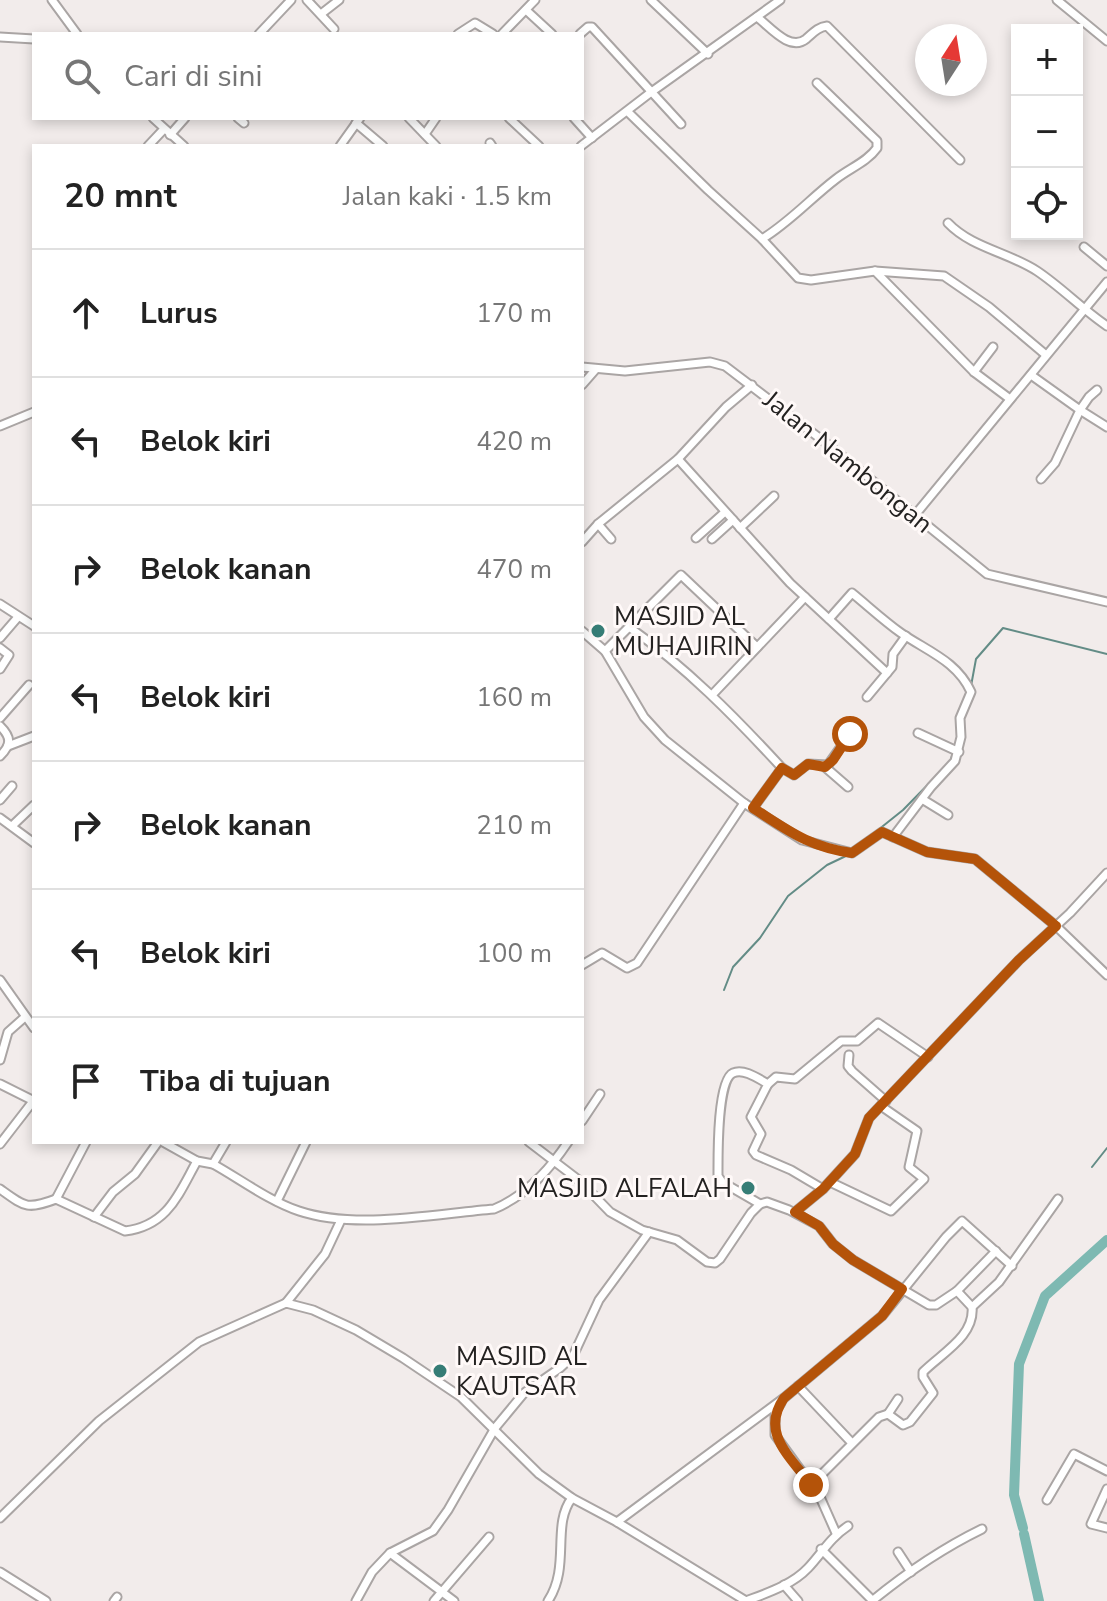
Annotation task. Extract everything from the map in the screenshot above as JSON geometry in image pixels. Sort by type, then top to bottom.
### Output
[{"type":"street","points":[[52,0],[76,32]]},
{"type":"street","points":[[261,32],[291,0]]},
{"type":"street","points":[[307,0],[334,29]]},
{"type":"street","points":[[321,14],[339,0]]},
{"type":"street","points":[[504,32],[535,0]]},
{"type":"street","points":[[651,0],[708,54]]},
{"type":"street","points":[[1057,0],[1107,41]]},
{"type":"street","points":[[584,144],[777,1]]},
{"type":"street","points":[[526,10],[550,32]]},
{"type":"street","points":[[757,17],[794,43],[801,43],[821,26],[827,26],[960,160]]},
{"type":"street","points":[[461,32],[473,23],[489,32]]},
{"type":"street","points":[[266,26],[273,32]]},
{"type":"street","points":[[582,32],[586,27],[592,27],[681,124]]},
{"type":"street","points":[[0,37],[32,39]]},
{"type":"street","points":[[762,239],[795,216],[837,178],[877,148],[873,137],[817,83]]},
{"type":"street","points":[[628,112],[762,239],[798,278],[804,280],[875,271],[934,274],[953,280],[1046,355]]},
{"type":"street","points":[[155,120],[182,144]]},
{"type":"street","points":[[151,144],[182,120]]},
{"type":"street","points":[[341,144],[358,120],[381,144]]},
{"type":"street","points":[[411,120],[434,144]]},
{"type":"street","points":[[425,134],[435,120]]},
{"type":"street","points":[[511,120],[537,144]]},
{"type":"street","points":[[576,120],[592,138]]},
{"type":"street","points":[[948,223],[962,237],[1037,271],[1107,326]]},
{"type":"street","points":[[1084,247],[1107,266]]},
{"type":"street","points":[[875,271],[974,372],[1010,399]]},
{"type":"street","points":[[915,515],[1107,282]]},
{"type":"street","points":[[974,372],[993,347]]},
{"type":"street","name":"Jalan Nambongan","points":[[584,367],[625,371],[710,362],[733,370],[987,574],[1107,602]]},
{"type":"street","points":[[584,383],[596,369]]},
{"type":"street","points":[[1031,375],[1107,427]]},
{"type":"street","points":[[584,540],[598,524],[678,459],[726,407],[752,385]]},
{"type":"street","points":[[1041,479],[1055,463],[1080,410],[1097,390]]},
{"type":"street","points":[[0,426],[32,413]]},
{"type":"street","points":[[678,459],[805,597],[887,673]]},
{"type":"street","points":[[740,528],[774,496]]},
{"type":"street","points":[[696,538],[725,512]]},
{"type":"street","points":[[712,539],[733,520]]},
{"type":"street","points":[[598,524],[611,539]]},
{"type":"street","points":[[605,651],[681,575],[757,647]]},
{"type":"street","points":[[829,619],[852,593],[906,636],[945,660],[971,692],[959,723],[959,752],[951,767],[893,837]]},
{"type":"street","points":[[712,695],[805,597]]},
{"type":"street","points":[[0,604],[32,625]]},
{"type":"street","points":[[0,638],[18,617]]},
{"type":"street","points":[[629,627],[712,695],[782,768],[794,775],[808,764],[825,767],[848,787]]},
{"type":"street","points":[[584,633],[605,651],[654,730],[744,803],[802,840],[835,850],[857,852],[882,832],[927,852],[975,859],[1056,926],[1107,975]]},
{"type":"street","points":[[867,697],[892,667],[893,654],[906,636]]},
{"type":"street","points":[[0,648],[9,655],[0,669]]},
{"type":"street","points":[[0,718],[29,685]]},
{"type":"street","points":[[0,726],[8,734],[8,746]]},
{"type":"street","points":[[918,733],[959,752]]},
{"type":"street","points":[[825,767],[850,734]]},
{"type":"street","points":[[0,756],[8,746],[32,737]]},
{"type":"street","points":[[753,808],[782,768]]},
{"type":"street","points":[[0,800],[12,786]]},
{"type":"street","points":[[922,799],[948,815]]},
{"type":"street","points":[[584,964],[602,953],[627,968],[633,966],[744,803]]},
{"type":"street","points":[[12,826],[32,807]]},
{"type":"street","points":[[0,818],[32,841]]},
{"type":"street","points":[[795,1212],[823,1189],[855,1154],[866,1123],[884,1103],[1019,960],[1107,873]]},
{"type":"street","points":[[0,980],[32,1026]]},
{"type":"street","points":[[0,1060],[8,1032],[25,1017]]},
{"type":"street","points":[[823,1189],[753,1151],[761,1134],[751,1117],[768,1084],[776,1077],[795,1079],[841,1041],[857,1041],[881,1023],[928,1057]]},
{"type":"street","points":[[830,1182],[891,1211],[923,1180],[909,1167],[917,1131],[852,1071],[848,1066],[849,1055]]},
{"type":"street","points":[[760,1204],[722,1182],[718,1176],[722,1095],[726,1079],[738,1071],[768,1084]]},
{"type":"street","points":[[0,1084],[32,1099]]},
{"type":"street","points":[[584,1118],[600,1094]]},
{"type":"street","points":[[0,1144],[32,1103]]},
{"type":"street","points":[[0,1189],[31,1208],[56,1199],[85,1144]]},
{"type":"street","points":[[94,1217],[158,1144]]},
{"type":"street","points":[[164,1144],[197,1161],[213,1164],[298,1211],[341,1220],[494,1209],[510,1202],[554,1161],[567,1144]]},
{"type":"street","points":[[213,1164],[225,1144]]},
{"type":"street","points":[[277,1201],[305,1144]]},
{"type":"street","points":[[532,1144],[580,1181],[610,1212],[649,1232],[677,1240],[707,1262],[715,1263],[760,1204],[767,1202],[795,1212],[819,1226],[833,1244],[853,1260],[929,1305],[936,1305],[957,1291],[996,1251]]},
{"type":"street","points":[[56,1199],[125,1231],[144,1226],[174,1205],[197,1161]]},
{"type":"street","points":[[972,1307],[1012,1266],[1058,1199]]},
{"type":"street","points":[[0,1518],[99,1421],[199,1342],[286,1303],[325,1254],[341,1220]]},
{"type":"street","points":[[617,1522],[784,1398],[882,1316],[962,1221],[1012,1266]]},
{"type":"street","points":[[356,1601],[372,1572],[390,1553],[433,1531],[495,1428],[524,1393],[573,1356],[599,1300],[649,1232]]},
{"type":"street","points":[[888,1414],[907,1426],[933,1390],[923,1377],[923,1372],[967,1333],[973,1317],[972,1307],[957,1291]]},
{"type":"street","points":[[286,1303],[313,1310],[356,1330],[403,1358],[461,1397],[539,1474],[572,1498],[746,1601],[784,1585],[805,1571],[836,1533],[848,1526]]},
{"type":"street","points":[[798,1386],[851,1442]]},
{"type":"street","points":[[784,1398],[775,1412],[775,1435],[820,1497],[836,1533]]},
{"type":"street","points":[[811,1485],[851,1442],[879,1417],[888,1414],[898,1399]]},
{"type":"street","points":[[1047,1500],[1074,1454],[1107,1471]]},
{"type":"street","points":[[1107,1489],[1091,1524],[1107,1528]]},
{"type":"street","points":[[548,1601],[557,1585],[563,1515],[572,1498]]},
{"type":"street","points":[[821,1549],[872,1601],[911,1572],[982,1529]]},
{"type":"street","points":[[434,1601],[489,1537]]},
{"type":"street","points":[[898,1552],[911,1572]]},
{"type":"street","points":[[390,1553],[454,1601]]},
{"type":"street","points":[[0,1572],[46,1601]]},
{"type":"street","points":[[784,1585],[798,1601]]},
{"type":"waterway","points":[[971,686],[976,659],[1003,628],[1107,654]]},
{"type":"waterway","points":[[868,838],[903,810],[950,762],[953,753]]},
{"type":"waterway","points":[[724,990],[733,967],[760,938],[788,896],[827,865],[848,855]]},
{"type":"waterway","points":[[1092,1167],[1107,1148]]},
{"type":"waterway","points":[[1023,1528],[1014,1495],[1019,1364],[1045,1296],[1107,1240]]},
{"type":"waterway","points":[[1024,1534],[1039,1601]]},
{"type":"place","name":"MASJID AL MUHAJIRIN","points":[[598,631]]},
{"type":"place","name":"MASJID ALFALAH","points":[[748,1188]]},
{"type":"place","name":"MASJID AL KAUTSAR","points":[[440,1371]]},
{"type":"route","points":[[811,1485],[775,1435],[775,1412],[784,1398],[882,1316],[902,1289],[853,1260],[833,1244],[819,1226],[795,1212],[823,1189],[855,1154],[869,1118],[1019,960],[1056,926],[975,859],[927,852],[882,832],[852,853],[814,845],[753,808],[782,768],[794,775],[811,763],[825,767],[850,734]]}]
